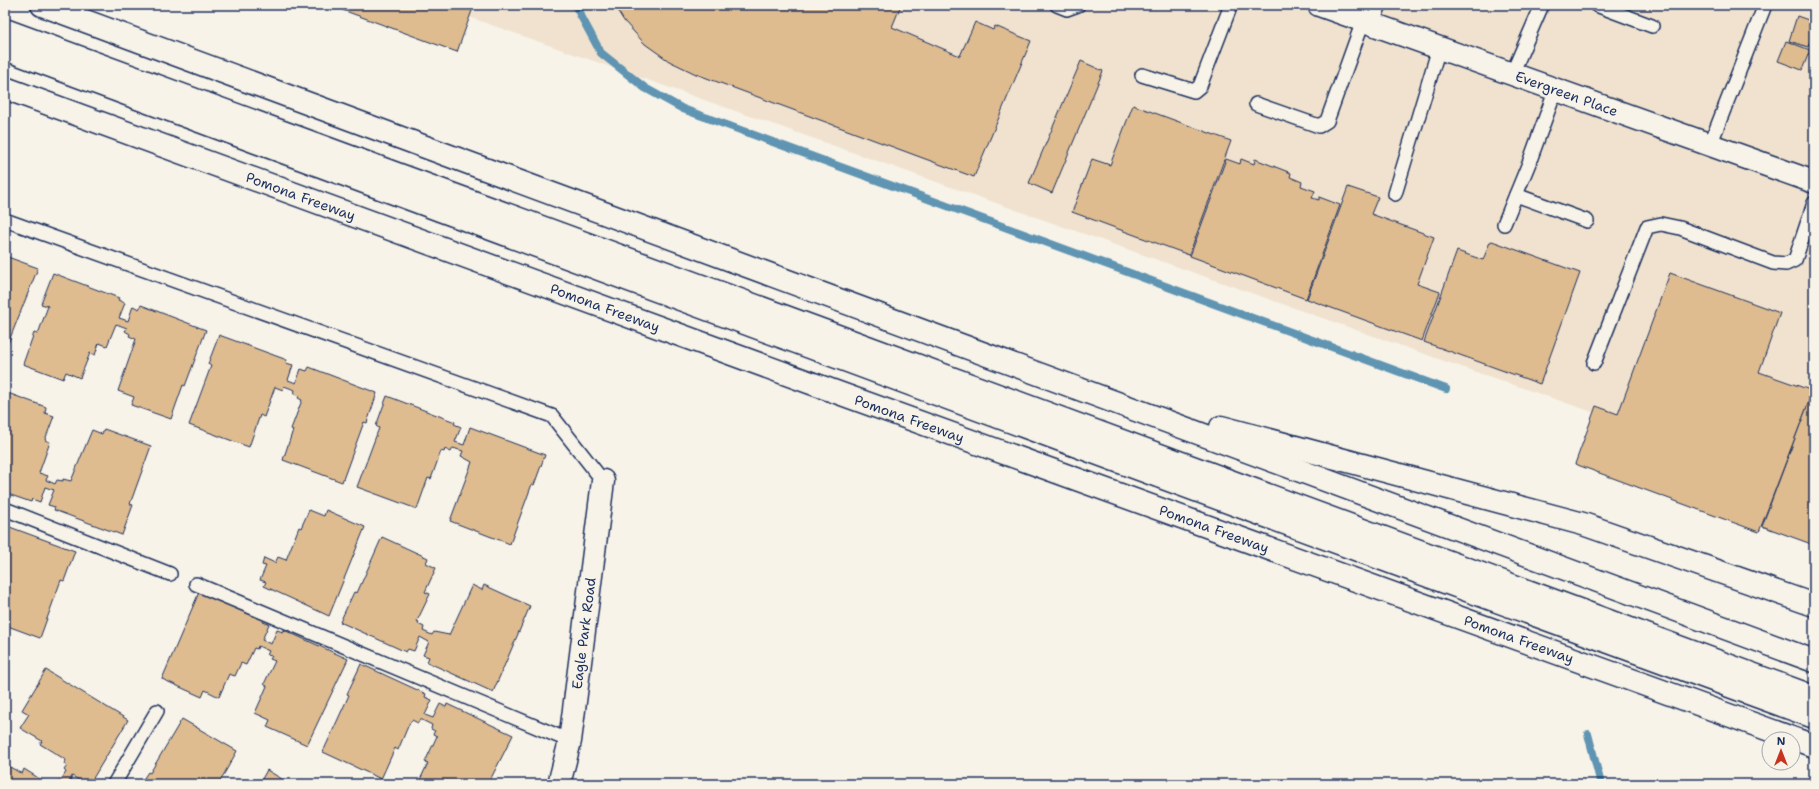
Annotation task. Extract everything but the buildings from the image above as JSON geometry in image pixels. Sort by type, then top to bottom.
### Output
[{"type":"main road","points":[[42,5],[1814,661]]},
{"type":"main road","name":"Evergreen Place","points":[[1319,5],[1372,16],[1439,48],[1814,182]]},
{"type":"main road","points":[[5,30],[866,346],[1814,697]]},
{"type":"main road","points":[[5,49],[1382,559],[1814,717]]},
{"type":"main road","name":"Pomona Freeway","points":[[5,88],[803,381],[1814,746]]},
{"type":"main road","points":[[1092,393],[1583,524],[1814,605]]},
{"type":"main road","name":"Eagle Park Road","points":[[559,784],[570,741],[603,481]]},
{"type":"lane","points":[[1057,5],[1067,9],[1078,5]]},
{"type":"lane","points":[[1142,75],[1194,91],[1200,86],[1231,5]]},
{"type":"lane","points":[[1512,74],[1542,5]]},
{"type":"lane","points":[[1596,5],[1652,26]]},
{"type":"lane","points":[[1710,145],[1765,5]]},
{"type":"lane","points":[[1256,104],[1319,126],[1327,121],[1372,16]]},
{"type":"lane","points":[[1395,194],[1439,48]]},
{"type":"lane","points":[[1504,224],[1556,89]]},
{"type":"lane","points":[[1516,195],[1587,220]]},
{"type":"lane","points":[[1594,363],[1647,227],[1661,224],[1680,228],[1773,263],[1786,264],[1795,260],[1814,203]]},
{"type":"lane","points":[[5,220],[552,416],[603,481]]},
{"type":"lane","points":[[5,509],[170,574]]},
{"type":"lane","points":[[196,584],[570,741]]},
{"type":"lane","points":[[114,784],[158,711]]},
{"type":"shaded area","points":[[435,5],[1814,5],[1814,488],[1450,363]]},
{"type":"waterway","points":[[575,5],[601,53],[645,88],[683,109],[1446,389]]},
{"type":"waterway","points":[[1588,734],[1601,784]]}]
